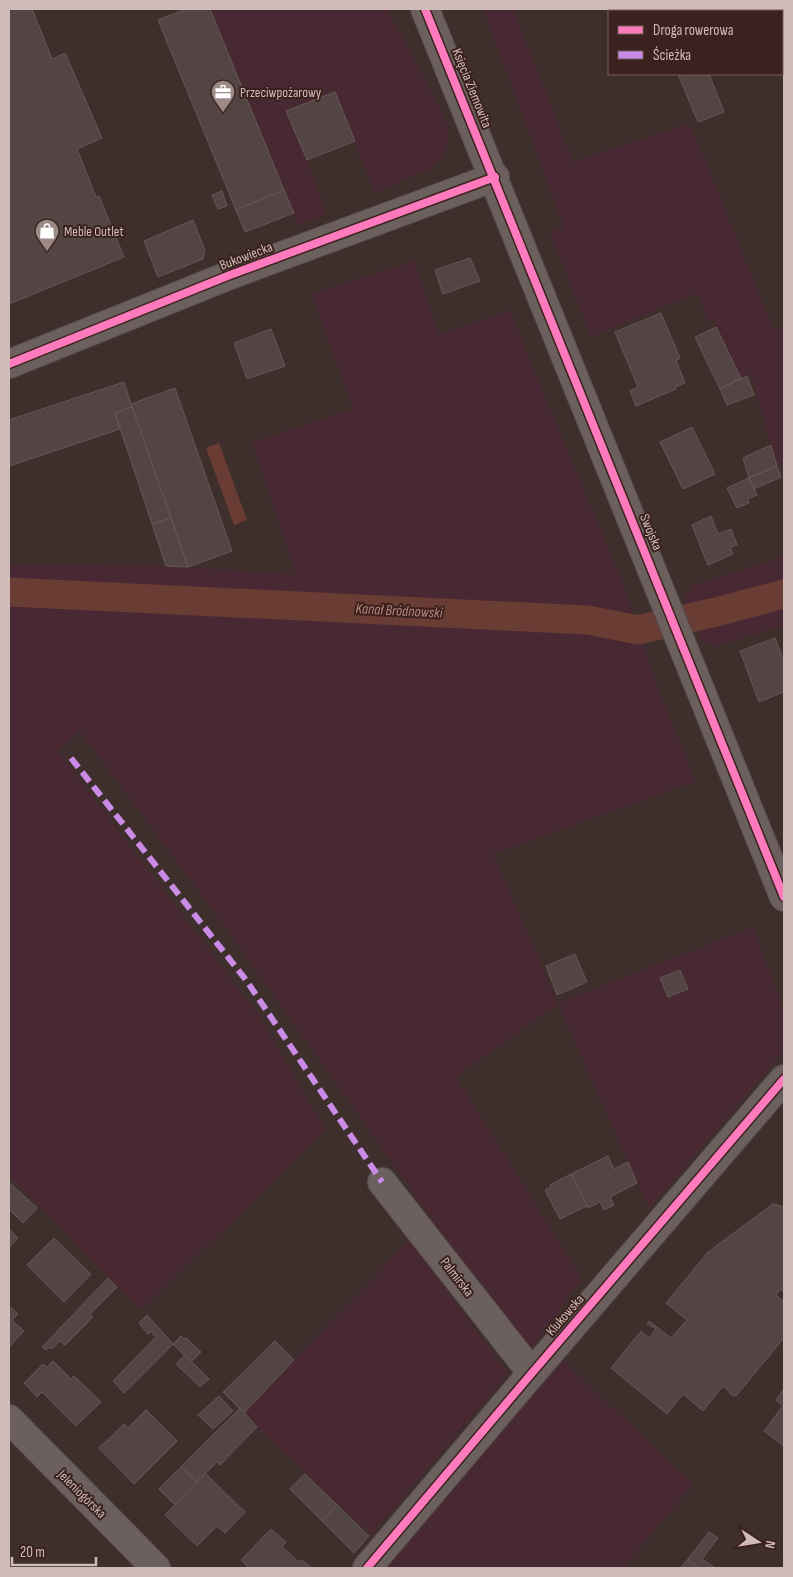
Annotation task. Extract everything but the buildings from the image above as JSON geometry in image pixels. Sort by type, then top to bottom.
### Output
[{"type":"street","name":"Księcia Ziemowita","points":[[425,9],[495,177]]},
{"type":"street","name":"Bukowiecka","points":[[9,364],[230,275],[495,177]]},
{"type":"street","name":"Swojska","points":[[495,177],[784,897]]},
{"type":"street","name":"Klukowska","points":[[367,1568],[784,1079]]},
{"type":"street","name":"Palmirska","points":[[382,1182],[532,1373]]},
{"type":"street","name":"Jeleniogórska","points":[[9,1419],[156,1568]]},
{"type":"shaded area","points":[[210,9],[387,9],[446,119],[448,143],[442,156],[434,167],[375,193],[335,92],[287,111],[326,214],[297,225],[294,213]]},
{"type":"shaded area","points":[[483,9],[513,9],[573,162],[689,124],[773,329],[784,328],[784,461],[777,466],[751,374],[741,378],[713,319],[708,322],[697,293],[591,337],[550,233],[564,227]]},
{"type":"shaded area","points":[[415,261],[439,334],[511,310],[528,356],[626,591],[662,700],[696,781],[493,854],[558,1003],[753,927],[784,1011],[784,1051],[649,1209],[558,1004],[456,1077],[582,1279],[527,1353],[228,931],[80,731],[58,751],[257,1013],[326,1130],[141,1310],[9,1177],[9,564],[188,567],[296,575],[252,443],[353,409],[312,294]]},
{"type":"shaded area","points":[[219,443],[247,520],[234,525],[206,448]]},
{"type":"shaded area","points":[[784,557],[784,625],[714,647],[701,640],[683,595],[691,592],[690,586]]},
{"type":"shaded area","points":[[410,1240],[508,1374],[371,1535],[257,1427],[244,1412]]},
{"type":"shaded area","points":[[561,1359],[693,1484],[623,1568],[383,1568]]},
{"type":"waterway","name":"Kanał Bródnowski","points":[[9,592],[588,620],[638,630],[784,594]]},
{"type":"marked path","points":[[71,758],[246,980],[382,1182]]},
{"type":"cycle path","points":[[425,9],[784,897]]},
{"type":"cycle path","points":[[9,364],[230,275],[495,177]]},
{"type":"cycle path","points":[[367,1568],[784,1079]]},
{"type":"place","name":"Przeciwpożarowy","points":[[223,113]]},
{"type":"place","name":"Meble Outlet","points":[[47,252]]}]
